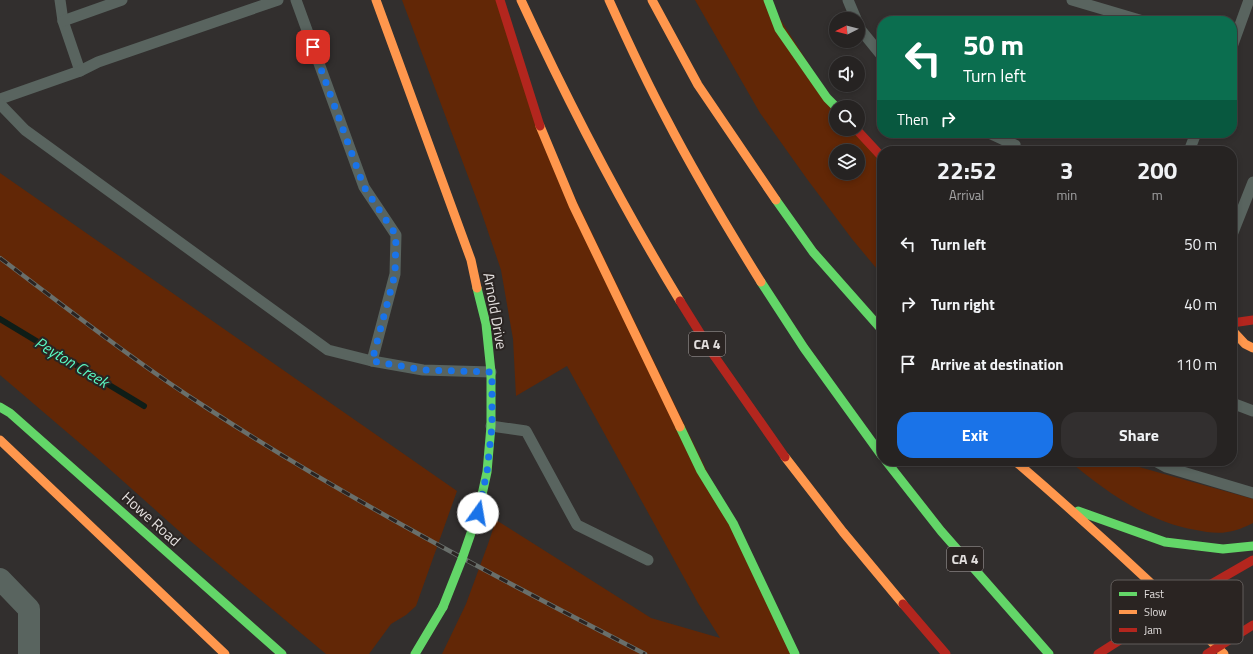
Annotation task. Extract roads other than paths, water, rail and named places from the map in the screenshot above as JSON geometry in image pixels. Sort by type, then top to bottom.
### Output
[{"type":"main road","name":"Arnold Drive","points":[[376,0],[471,260],[486,324],[492,372],[492,426],[487,472],[478,513],[462,559],[443,606],[415,654]]},
{"type":"main road","points":[[500,0],[539,123],[574,205],[701,471],[733,523],[795,654]]},
{"type":"main road","name":"CA 4","points":[[521,0],[574,113],[647,246],[720,363],[776,444],[833,520],[896,597],[946,654]]},
{"type":"main road","points":[[609,0],[673,132],[721,217],[788,325],[830,386],[877,449]]},
{"type":"main road","points":[[652,0],[698,85],[756,172],[813,252],[877,324]]},
{"type":"main road","points":[[768,0],[779,29],[829,100]]},
{"type":"main road","points":[[862,136],[877,152]]},
{"type":"main road","points":[[1237,322],[1253,320]]},
{"type":"main road","points":[[1237,335],[1245,344],[1253,348]]},
{"type":"main road","name":"Howe Road","points":[[0,407],[10,413],[282,654]]},
{"type":"main road","points":[[0,440],[225,654]]},
{"type":"main road","name":"CA 4","points":[[890,466],[955,547],[1049,654]]},
{"type":"main road","points":[[1021,466],[1070,508],[1148,580]]},
{"type":"main road","points":[[1070,508],[1165,542],[1223,549],[1253,546]]},
{"type":"main road","points":[[1218,580],[1253,560]]},
{"type":"main road","points":[[1243,633],[1253,625]]},
{"type":"main road","points":[[1098,654],[1114,644]]},
{"type":"main road","points":[[1207,654],[1221,651],[1230,644]]},
{"type":"street","points":[[0,579],[29,609],[29,654]]},
{"type":"lane","points":[[60,0],[63,21],[80,71]]},
{"type":"lane","points":[[63,21],[122,0]]},
{"type":"lane","points":[[0,99],[80,71],[98,62],[278,0]]},
{"type":"lane","points":[[296,0],[364,187],[396,235],[395,274],[372,361]]},
{"type":"lane","points":[[848,0],[853,12]]},
{"type":"lane","points":[[1072,0],[1126,16]]},
{"type":"lane","points":[[1237,34],[1250,0]]},
{"type":"lane","points":[[865,35],[877,50]]},
{"type":"lane","points":[[0,104],[25,130],[328,350],[372,361],[424,370],[492,372]]},
{"type":"lane","points":[[1000,138],[1016,146]]},
{"type":"lane","points":[[1237,222],[1253,182]]},
{"type":"lane","points":[[1237,405],[1253,411]]},
{"type":"lane","points":[[492,426],[526,431],[577,525],[648,560]]},
{"type":"lane","points":[[1164,466],[1253,494]]},
{"type":"waterway","name":"Peyton Creek","points":[[0,319],[144,406]]},
{"type":"railway","points":[[0,258],[102,335],[154,372],[260,442],[368,506],[533,596],[645,654]]}]
